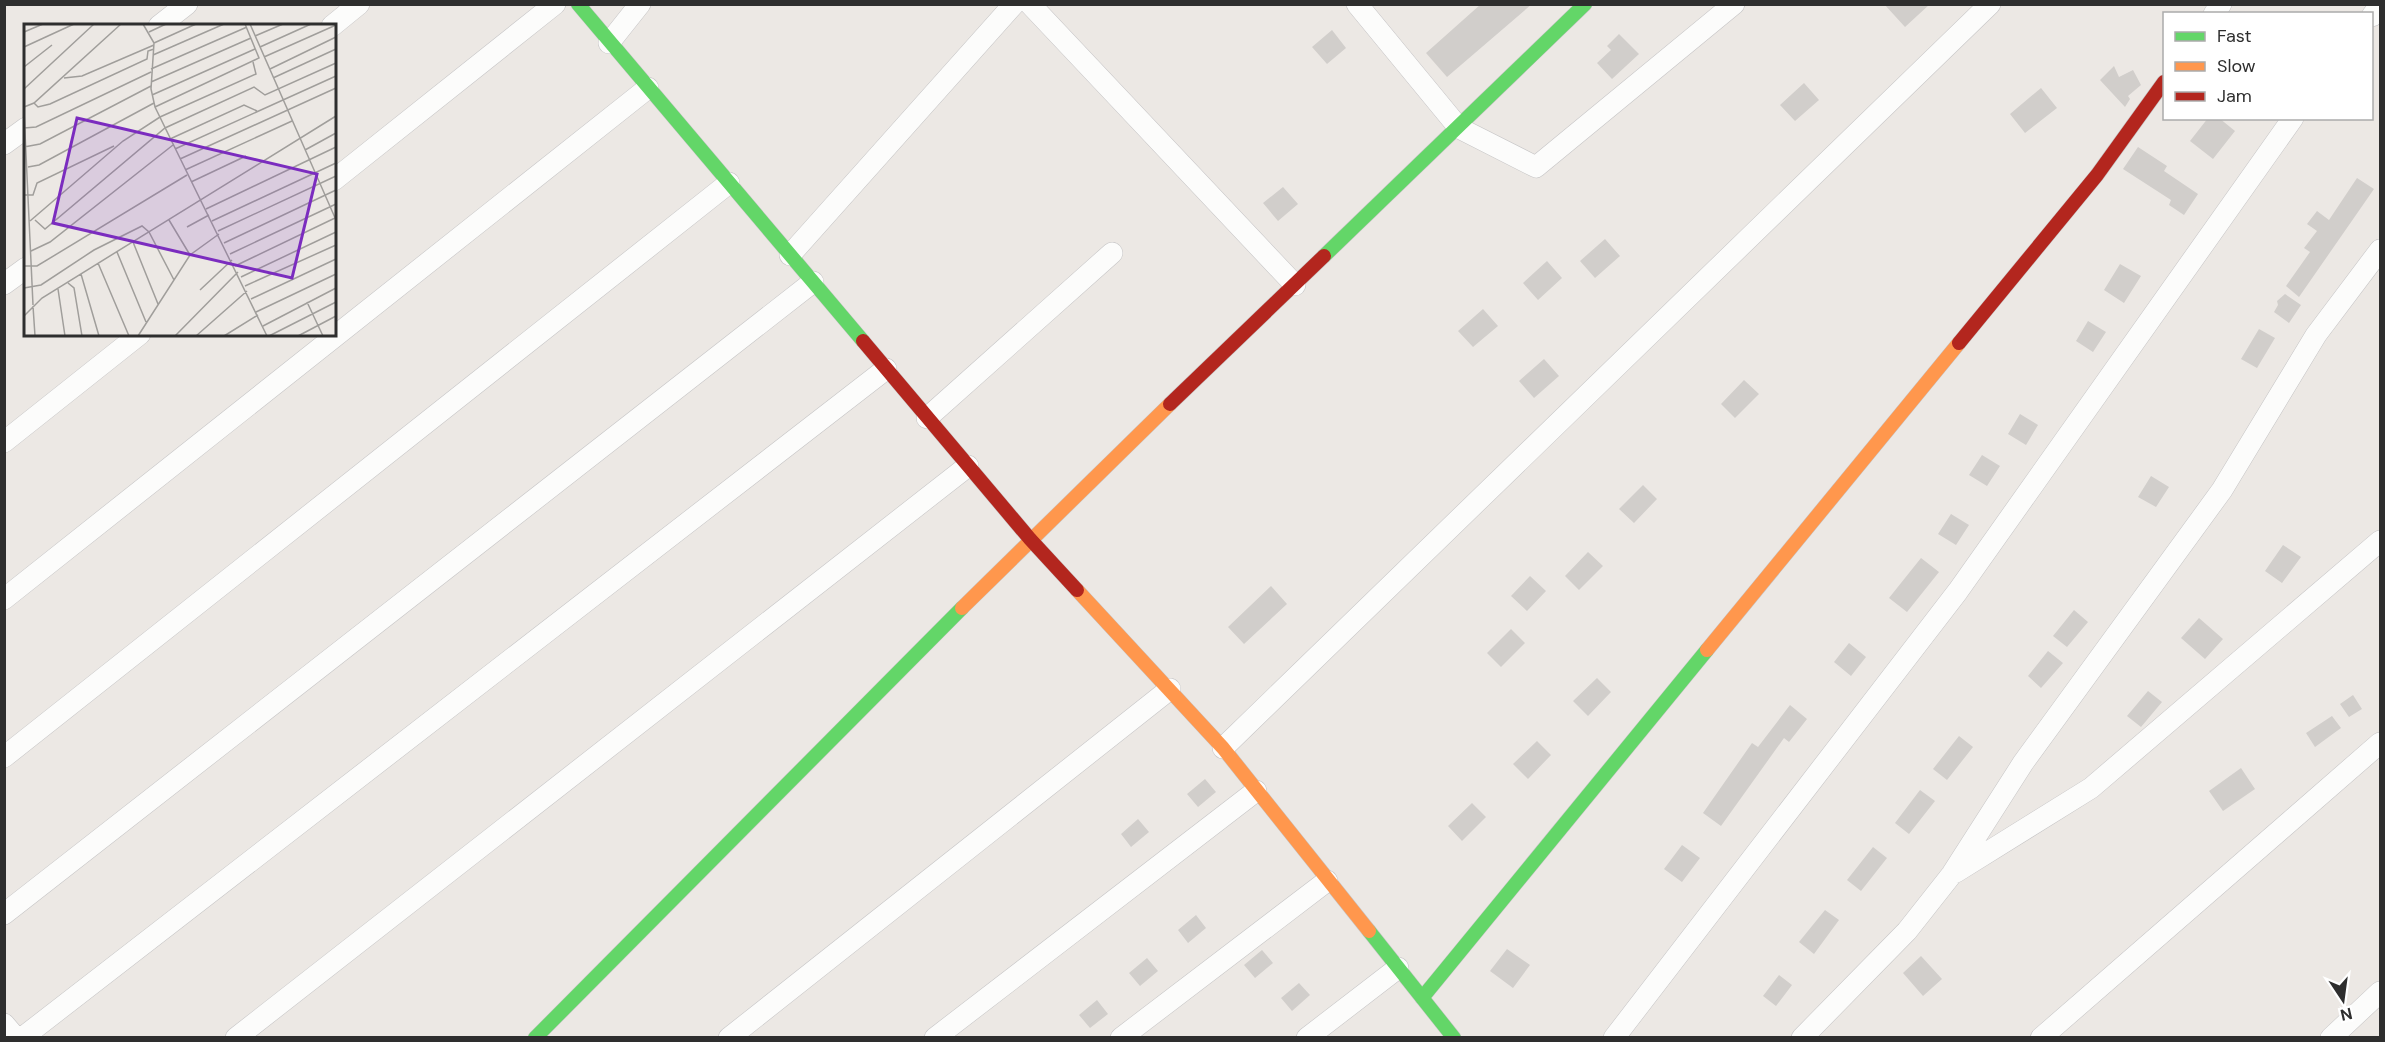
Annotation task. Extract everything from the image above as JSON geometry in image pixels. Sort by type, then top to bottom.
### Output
[{"type":"street","points":[[162,24],[187,4]]},
{"type":"street","points":[[334,24],[359,4]]},
{"type":"street","points":[[336,178],[555,4]]},
{"type":"street","points":[[578,4],[1030,539],[1223,748],[1454,1038]]},
{"type":"street","points":[[609,43],[640,4]]},
{"type":"street","points":[[790,255],[1014,4]]},
{"type":"street","points":[[1030,4],[1295,285]]},
{"type":"street","points":[[1357,4],[1459,128],[1536,167],[1734,4]]},
{"type":"street","points":[[535,1038],[1030,539],[1459,128],[1585,4]]},
{"type":"street","points":[[1223,748],[1990,4]]},
{"type":"street","points":[[1422,998],[2090,184],[2163,83]]},
{"type":"street","points":[[336,336],[648,88]]},
{"type":"street","points":[[1614,1038],[1958,591],[2292,120]]},
{"type":"street","points":[[4,144],[24,129]]},
{"type":"street","points":[[4,757],[729,183]]},
{"type":"street","points":[[1802,1038],[1907,931],[1952,874],[2023,763],[2222,490],[2316,335],[2380,250]]},
{"type":"street","points":[[927,418],[1112,254]]},
{"type":"street","points":[[4,284],[24,269]]},
{"type":"street","points":[[4,914],[813,282]]},
{"type":"street","points":[[4,442],[137,336]]},
{"type":"street","points":[[4,599],[335,336]]},
{"type":"street","points":[[22,1038],[886,369]]},
{"type":"street","points":[[236,1038],[968,466]]},
{"type":"street","points":[[1952,874],[2091,788],[2380,541]]},
{"type":"street","points":[[729,1038],[1170,689]]},
{"type":"street","points":[[2041,1038],[2380,742]]},
{"type":"street","points":[[935,1038],[1256,791]]},
{"type":"street","points":[[1121,1038],[1327,881]]},
{"type":"street","points":[[1307,1038],[1398,968]]},
{"type":"street","points":[[2331,1038],[2380,992]]},
{"type":"street","points":[[4,1024],[16,1038]]},
{"type":"building","points":[[1481,4],[1532,4],[1447,77],[1426,53]]},
{"type":"building","points":[[1884,4],[1930,4],[1905,27]]},
{"type":"building","points":[[1332,30],[1346,48],[1327,64],[1312,47]]},
{"type":"building","points":[[1619,34],[1639,54],[1612,79],[1597,63],[1611,50],[1607,46]]},
{"type":"building","points":[[2114,66],[2119,77],[2133,70],[2141,85],[2128,96],[2130,99],[2125,107],[2100,80]]},
{"type":"building","points":[[1804,83],[1819,100],[1795,121],[1780,105]]},
{"type":"building","points":[[2041,88],[2057,108],[2025,133],[2010,114]]},
{"type":"building","points":[[2206,120],[2221,120],[2235,131],[2213,159],[2190,141]]},
{"type":"building","points":[[2138,147],[2167,166],[2164,171],[2198,194],[2184,215],[2169,205],[2171,200],[2123,169]]},
{"type":"building","points":[[2357,178],[2374,189],[2299,297],[2286,286],[2310,252],[2304,248],[2317,231],[2307,224],[2317,211],[2329,220]]},
{"type":"building","points":[[1283,187],[1298,204],[1278,221],[1263,203]]},
{"type":"building","points":[[1605,239],[1620,256],[1595,278],[1580,261]]},
{"type":"building","points":[[1547,261],[1562,278],[1538,300],[1523,283]]},
{"type":"building","points":[[2120,264],[2141,276],[2124,303],[2104,290]]},
{"type":"building","points":[[2285,294],[2301,305],[2289,323],[2274,312],[2278,305],[2277,301]]},
{"type":"building","points":[[1483,309],[1498,326],[1473,347],[1458,331]]},
{"type":"building","points":[[2088,321],[2106,332],[2093,352],[2076,341]]},
{"type":"building","points":[[2259,329],[2275,338],[2257,368],[2241,359]]},
{"type":"building","points":[[1544,359],[1559,376],[1534,398],[1519,381]]},
{"type":"building","points":[[1744,380],[1759,394],[1735,418],[1721,404]]},
{"type":"building","points":[[2020,414],[2038,425],[2026,445],[2008,434]]},
{"type":"building","points":[[1982,455],[2000,466],[1987,486],[1969,475]]},
{"type":"building","points":[[2151,476],[2169,487],[2156,507],[2138,497]]},
{"type":"building","points":[[1643,485],[1657,499],[1634,523],[1619,509]]},
{"type":"building","points":[[1951,514],[1969,525],[1956,545],[1938,534]]},
{"type":"building","points":[[2283,545],[2301,557],[2282,583],[2265,571]]},
{"type":"building","points":[[1588,552],[1603,566],[1579,590],[1565,576]]},
{"type":"building","points":[[1921,558],[1939,572],[1907,612],[1889,598]]},
{"type":"building","points":[[1530,576],[1546,591],[1527,611],[1511,596]]},
{"type":"building","points":[[1271,586],[1287,604],[1244,644],[1228,627]]},
{"type":"building","points":[[2074,610],[2088,622],[2067,647],[2053,636]]},
{"type":"building","points":[[2199,618],[2223,639],[2205,659],[2181,638]]},
{"type":"building","points":[[1511,629],[1525,643],[1501,667],[1487,653]]},
{"type":"building","points":[[1849,643],[1866,657],[1851,676],[1834,662]]},
{"type":"building","points":[[2048,651],[2063,663],[2041,688],[2028,676]]},
{"type":"building","points":[[1597,678],[1611,692],[1588,716],[1573,701]]},
{"type":"building","points":[[2148,691],[2162,702],[2141,727],[2127,716]]},
{"type":"building","points":[[2353,695],[2362,709],[2349,717],[2340,704]]},
{"type":"building","points":[[1790,705],[1807,719],[1789,742],[1784,738],[1721,826],[1703,813],[1752,743],[1758,747]]},
{"type":"building","points":[[2332,716],[2341,728],[2315,747],[2306,733]]},
{"type":"building","points":[[1959,736],[1973,747],[1947,780],[1933,769]]},
{"type":"building","points":[[1537,741],[1551,755],[1528,779],[1513,764]]},
{"type":"building","points":[[2241,768],[2255,789],[2223,811],[2209,791]]},
{"type":"building","points":[[1205,779],[1216,792],[1198,807],[1187,794]]},
{"type":"building","points":[[1920,790],[1935,801],[1909,834],[1895,823]]},
{"type":"building","points":[[1472,803],[1486,817],[1462,841],[1448,826]]},
{"type":"building","points":[[1138,819],[1149,832],[1131,847],[1121,834]]},
{"type":"building","points":[[1682,845],[1700,858],[1682,882],[1664,869]]},
{"type":"building","points":[[1873,847],[1887,858],[1861,891],[1847,880]]},
{"type":"building","points":[[1825,910],[1839,920],[1814,954],[1799,942]]},
{"type":"building","points":[[1196,915],[1206,928],[1188,943],[1178,930]]},
{"type":"building","points":[[1507,949],[1530,965],[1513,988],[1490,971]]},
{"type":"building","points":[[1262,950],[1273,963],[1255,978],[1244,965]]},
{"type":"building","points":[[1921,956],[1942,979],[1923,996],[1903,973]]},
{"type":"building","points":[[1147,958],[1158,971],[1140,986],[1129,973]]},
{"type":"building","points":[[1779,975],[1792,985],[1776,1006],[1763,996]]},
{"type":"building","points":[[1299,983],[1310,995],[1292,1011],[1281,998]]},
{"type":"building","points":[[1097,1000],[1108,1014],[1090,1028],[1079,1015]]},
{"type":"traffic: fast","points":[[578,4],[863,341]]},
{"type":"traffic: fast","points":[[1324,256],[1585,4]]},
{"type":"traffic: fast","points":[[535,1038],[962,608]]},
{"type":"traffic: fast","points":[[1422,998],[1707,650]]},
{"type":"traffic: fast","points":[[1369,931],[1454,1038]]},
{"type":"traffic: slow","points":[[1707,650],[1959,343]]},
{"type":"traffic: slow","points":[[962,608],[1170,404]]},
{"type":"traffic: slow","points":[[1077,590],[1223,748],[1369,931]]},
{"type":"traffic: jam","points":[[1959,343],[2097,175],[2163,83]]},
{"type":"traffic: jam","points":[[1170,404],[1324,256]]},
{"type":"traffic: jam","points":[[863,341],[1030,539],[1077,590]]}]
